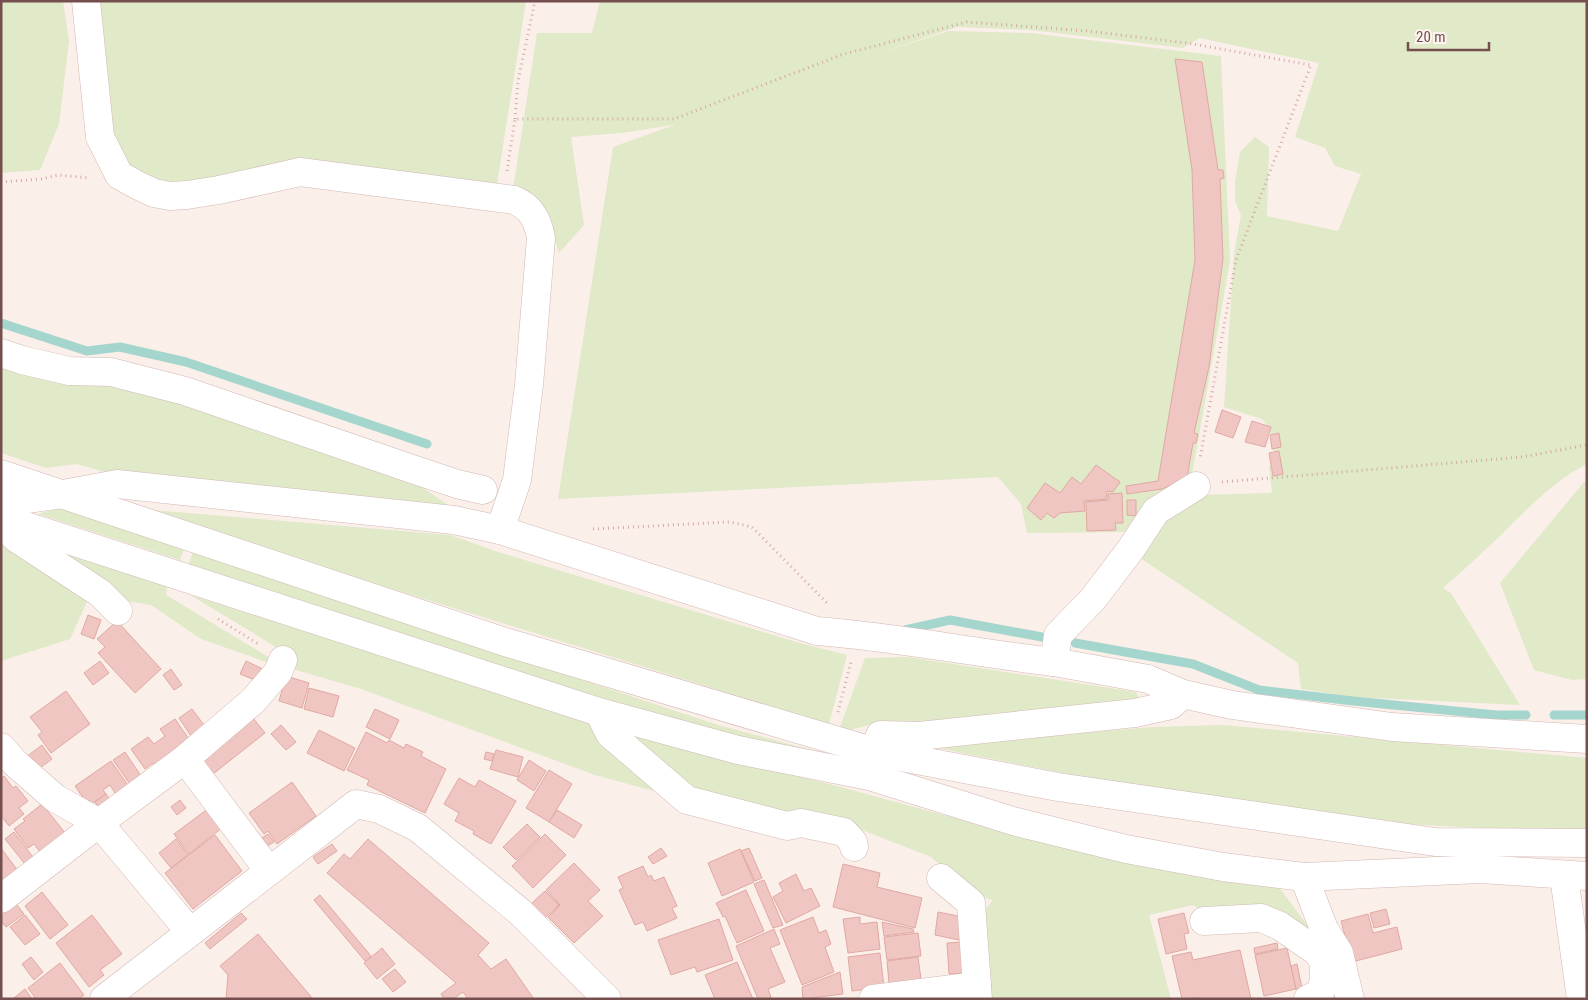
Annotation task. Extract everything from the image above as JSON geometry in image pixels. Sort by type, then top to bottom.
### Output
[{"type":"street","points":[[86,1],[100,136],[120,175],[154,193],[170,196],[187,195],[300,172],[514,200],[527,208],[534,216],[541,238],[529,385],[517,480],[500,530]]},
{"type":"street","points":[[1,353],[22,360],[69,370],[111,372],[186,391],[432,475],[484,490]]},
{"type":"street","points":[[1,474],[505,642],[831,738],[872,764],[1013,821],[1126,849],[1223,867],[1304,877],[1480,869],[1575,876],[1581,999]]},
{"type":"street","points":[[1,495],[21,500],[117,484],[454,520],[500,530],[817,631],[858,634],[1054,662],[1148,679],[1183,694],[1232,705],[1392,726],[1587,739]]},
{"type":"street","points":[[1054,662],[1058,635],[1093,599],[1156,511],[1196,486]]},
{"type":"street","points":[[1,518],[599,712],[738,750],[1058,787],[1436,842],[1587,843]]},
{"type":"street","points":[[1,524],[16,538],[100,593],[118,611]]},
{"type":"street","points":[[1,899],[185,759],[253,701],[278,672],[283,660]]},
{"type":"street","points":[[872,764],[880,735],[919,736],[1135,713],[1171,705],[1183,694]]},
{"type":"street","points":[[599,712],[610,734],[687,800],[787,826],[801,822],[844,832],[853,842],[854,847]]},
{"type":"street","points":[[1,747],[55,798],[99,823],[190,932]]},
{"type":"street","points":[[185,759],[269,871]]},
{"type":"street","points":[[104,999],[356,804],[379,809],[418,828],[520,912],[607,999]]},
{"type":"street","points":[[1304,877],[1324,929],[1326,948],[1324,981],[1320,993],[1308,999]]},
{"type":"street","points":[[873,999],[977,992],[971,903],[941,878]]},
{"type":"street","points":[[1204,921],[1262,918],[1280,926],[1316,951],[1326,948],[1339,954],[1350,999]]},
{"type":"path","points":[[503,199],[515,119],[518,81],[535,1]]},
{"type":"path","points":[[515,119],[674,119],[844,54],[966,22],[1086,31],[1187,43],[1311,65],[1236,260],[1196,486],[1241,480],[1522,457],[1587,445]]},
{"type":"path","points":[[1,182],[41,179],[59,175],[103,180],[120,175]]},
{"type":"path","points":[[587,529],[730,522],[752,527],[858,634],[831,738]]},
{"type":"green space","points":[[1,1],[63,1],[69,41],[59,124],[40,170],[1,173]]},
{"type":"green space","points":[[94,1],[526,1],[496,190],[302,164],[185,186],[165,185],[127,165],[113,146]]},
{"type":"green space","points":[[600,1],[1587,1],[1587,464],[1575,470],[1542,495],[1443,588],[1451,593],[1520,705],[1354,697],[1301,689],[1298,663],[1137,556],[1162,518],[1199,495],[1272,493],[1269,468],[1274,453],[1270,430],[1262,419],[1224,407],[1234,254],[1241,215],[1235,201],[1235,182],[1240,152],[1255,137],[1269,147],[1267,216],[1338,231],[1361,174],[1335,166],[1325,148],[1295,137],[1319,63],[1199,38],[1183,48],[1031,30],[957,27],[876,54],[949,31],[1031,33],[1221,56],[1230,261],[1191,480],[1129,532],[1027,533],[1021,504],[998,477],[558,499],[613,147],[674,125],[621,133],[571,137],[584,225],[559,253],[551,229],[513,189],[537,33],[592,33]]},
{"type":"green space","points":[[1,358],[121,385],[413,481],[454,509],[111,474],[77,464],[46,468],[1,453]]},
{"type":"green space","points":[[1587,481],[1587,679],[1572,680],[1534,670],[1500,583],[1584,482]]},
{"type":"green space","points":[[64,506],[184,549],[180,560],[38,514]]},
{"type":"green space","points":[[130,508],[450,535],[495,551],[796,642],[847,655],[829,724]]},
{"type":"green space","points":[[1,537],[90,595],[70,639],[1,661]]},
{"type":"green space","points":[[31,541],[167,586],[166,595],[270,658],[272,664],[201,639],[151,605],[120,600]]},
{"type":"green space","points":[[193,551],[718,725],[815,751],[813,753],[717,732],[553,683],[189,564]]},
{"type":"green space","points":[[190,595],[586,721],[672,796],[595,775],[361,689],[289,668],[291,656]]},
{"type":"green space","points":[[908,657],[1136,692],[1139,700],[914,727],[884,721],[850,730],[840,727],[865,658]]},
{"type":"green space","points":[[1223,725],[1587,758],[1587,832],[1370,822],[1154,791],[927,746],[1153,727]]},
{"type":"green space","points":[[621,733],[837,786],[995,829],[1278,886],[1314,934],[1205,912],[1193,905],[1149,915],[1171,999],[985,999],[978,919],[993,900],[975,895],[931,857],[852,826],[698,799]]},
{"type":"building","points":[[1175,59],[1202,62],[1218,170],[1223,170],[1224,178],[1220,179],[1223,259],[1209,367],[1194,433],[1198,434],[1196,443],[1193,443],[1187,478],[1162,489],[1127,494],[1126,486],[1158,481],[1195,260],[1192,170]]},
{"type":"building","points":[[1222,410],[1241,417],[1233,438],[1215,432]]},
{"type":"building","points":[[1252,421],[1271,427],[1265,447],[1245,442]]},
{"type":"building","points":[[1279,433],[1281,447],[1272,449],[1270,435]]},
{"type":"building","points":[[1279,451],[1283,474],[1273,476],[1269,453]]},
{"type":"building","points":[[1096,465],[1120,482],[1113,492],[1107,491],[1106,499],[1084,501],[1085,511],[1060,513],[1054,518],[1047,513],[1041,520],[1027,508],[1045,483],[1060,493],[1072,477],[1081,484]]},
{"type":"building","points":[[1122,493],[1123,523],[1115,523],[1116,530],[1087,531],[1086,502],[1108,500],[1108,494]]},
{"type":"building","points":[[1127,500],[1136,500],[1136,516],[1127,515]]},
{"type":"building","points":[[88,615],[101,620],[94,639],[81,634]]},
{"type":"building","points":[[117,621],[161,669],[135,693],[98,653],[105,647],[97,639]]},
{"type":"building","points":[[100,661],[109,673],[93,685],[84,673]]},
{"type":"building","points":[[246,661],[263,669],[257,681],[240,674]]},
{"type":"building","points":[[171,669],[182,685],[174,690],[163,675]]},
{"type":"building","points":[[286,676],[309,683],[302,708],[279,701]]},
{"type":"building","points":[[309,688],[339,696],[333,717],[304,709]]},
{"type":"building","points":[[66,691],[90,724],[51,753],[38,735],[42,732],[30,717]]},
{"type":"building","points":[[192,709],[207,729],[193,739],[179,718]]},
{"type":"building","points":[[375,709],[399,720],[390,739],[366,727]]},
{"type":"building","points":[[253,718],[265,733],[213,774],[201,758]]},
{"type":"building","points":[[175,719],[191,742],[155,766],[153,763],[145,769],[131,749],[148,737],[154,744],[165,736],[160,729]]},
{"type":"building","points":[[281,725],[296,742],[286,750],[271,734]]},
{"type":"building","points":[[319,730],[355,748],[344,771],[307,753]]},
{"type":"building","points":[[366,732],[387,743],[389,740],[404,748],[406,744],[423,752],[421,756],[446,769],[425,813],[367,785],[369,780],[347,770]]},
{"type":"building","points":[[42,745],[52,759],[36,771],[26,757]]},
{"type":"building","points":[[496,750],[523,757],[518,777],[490,769]]},
{"type":"building","points":[[125,752],[143,779],[132,787],[113,760]]},
{"type":"building","points":[[486,752],[494,754],[492,761],[484,759]]},
{"type":"building","points":[[529,760],[546,771],[534,791],[517,780]]},
{"type":"building","points":[[111,761],[130,788],[117,796],[110,785],[103,790],[106,794],[91,804],[89,800],[86,802],[75,786]]},
{"type":"building","points":[[549,770],[572,784],[549,822],[526,808]]},
{"type":"building","points":[[4,776],[13,788],[16,786],[28,801],[19,808],[24,814],[9,826],[1,816],[1,778]]},
{"type":"building","points":[[459,778],[475,787],[479,780],[516,801],[491,844],[473,834],[474,831],[455,821],[459,813],[444,804]]},
{"type":"building","points":[[292,782],[316,816],[277,844],[268,831],[264,834],[249,813]]},
{"type":"building","points":[[106,794],[111,802],[100,810],[95,802]]},
{"type":"building","points":[[180,800],[186,808],[177,815],[171,807]]},
{"type":"building","points":[[42,804],[66,834],[41,853],[34,844],[28,848],[14,829]]},
{"type":"building","points":[[209,808],[223,827],[189,854],[174,834]]},
{"type":"building","points":[[557,810],[582,825],[574,838],[549,822]]},
{"type":"building","points":[[527,824],[540,837],[516,860],[503,847]]},
{"type":"building","points":[[14,832],[33,857],[25,864],[5,839]]},
{"type":"building","points":[[268,834],[274,842],[267,846],[262,838]]},
{"type":"building","points":[[545,834],[566,855],[533,888],[512,866]]},
{"type":"building","points":[[215,835],[242,871],[193,909],[165,873]]},
{"type":"building","points":[[176,839],[188,855],[171,868],[159,853]]},
{"type":"building","points":[[368,839],[489,943],[478,955],[491,969],[506,959],[534,999],[468,999],[463,992],[453,999],[444,999],[441,994],[456,983],[327,873],[344,854],[350,859]]},
{"type":"building","points":[[332,844],[337,851],[318,864],[313,857]]},
{"type":"building","points":[[1,848],[18,871],[1,882]]},
{"type":"building","points":[[661,848],[667,856],[653,864],[648,857]]},
{"type":"building","points":[[749,848],[762,878],[755,881],[741,851]]},
{"type":"building","points":[[740,849],[754,882],[722,896],[708,863]]},
{"type":"building","points":[[574,863],[600,890],[588,901],[603,916],[574,943],[548,917],[560,905],[546,890]]},
{"type":"building","points":[[843,864],[880,873],[877,887],[922,898],[915,928],[833,907]]},
{"type":"building","points":[[643,866],[648,877],[651,875],[654,881],[664,877],[677,906],[672,908],[677,918],[647,931],[643,922],[635,925],[619,890],[623,888],[618,877]]},
{"type":"building","points":[[796,874],[804,891],[811,888],[820,906],[786,923],[773,897],[783,891],[779,883]]},
{"type":"building","points":[[764,880],[783,925],[773,928],[754,884]]},
{"type":"building","points":[[746,890],[764,931],[737,943],[725,916],[723,917],[716,903]]},
{"type":"building","points":[[545,891],[559,905],[545,918],[531,904]]},
{"type":"building","points":[[42,892],[68,925],[50,939],[25,906]]},
{"type":"building","points":[[320,895],[371,956],[365,961],[314,900]]},
{"type":"building","points":[[13,900],[24,914],[6,927],[1,921],[1,909]]},
{"type":"building","points":[[1386,909],[1390,924],[1374,928],[1370,913]]},
{"type":"building","points":[[938,912],[963,917],[959,940],[935,935]]},
{"type":"building","points":[[241,913],[247,919],[210,949],[205,943]]},
{"type":"building","points":[[1184,913],[1189,933],[1184,934],[1187,949],[1166,954],[1158,919]]},
{"type":"building","points":[[1368,914],[1373,933],[1397,927],[1402,949],[1352,962],[1341,921]]},
{"type":"building","points":[[25,915],[40,934],[25,945],[10,927]]},
{"type":"building","points":[[92,915],[122,954],[100,970],[104,975],[89,987],[56,943]]},
{"type":"building","points":[[813,917],[819,933],[826,930],[831,944],[825,947],[834,972],[802,985],[780,930]]},
{"type":"building","points":[[860,917],[860,924],[877,922],[880,949],[848,953],[843,919]]},
{"type":"building","points":[[719,919],[733,960],[697,972],[695,967],[671,975],[658,940]]},
{"type":"building","points":[[882,922],[913,929],[914,932],[884,936]]},
{"type":"building","points":[[774,929],[780,944],[770,948],[785,982],[768,989],[771,997],[758,999],[736,946]]},
{"type":"building","points":[[918,933],[921,956],[887,960],[884,937]]},
{"type":"building","points":[[258,934],[313,999],[226,999],[228,975],[220,966]]},
{"type":"building","points":[[963,942],[965,973],[949,974],[947,943]]},
{"type":"building","points":[[1277,943],[1278,949],[1255,954],[1254,948]]},
{"type":"building","points":[[382,948],[395,964],[377,979],[364,963]]},
{"type":"building","points":[[1287,948],[1296,989],[1264,996],[1255,955]]},
{"type":"building","points":[[1240,950],[1251,999],[1182,999],[1172,956],[1191,952],[1193,960]]},
{"type":"building","points":[[880,953],[884,987],[852,991],[848,957]]},
{"type":"building","points":[[31,957],[43,972],[34,980],[22,964]]},
{"type":"building","points":[[918,957],[921,979],[889,983],[887,961]]},
{"type":"building","points":[[737,962],[753,999],[715,999],[705,975]]},
{"type":"building","points":[[60,963],[84,995],[78,999],[36,999],[28,988]]},
{"type":"building","points":[[1297,964],[1302,988],[1296,989],[1291,966]]},
{"type":"building","points":[[395,969],[406,982],[393,992],[382,979]]},
{"type":"building","points":[[840,972],[843,994],[803,999],[802,987]]},
{"type":"building","points":[[25,989],[32,999],[14,998]]},
{"type":"waterway","points":[[1,323],[87,351],[120,347],[186,362],[427,444]]},
{"type":"waterway","points":[[905,630],[950,620],[1042,637]]},
{"type":"waterway","points":[[1075,643],[1193,664],[1259,690],[1496,715],[1526,715]]},
{"type":"waterway","points":[[1554,715],[1587,715]]}]
